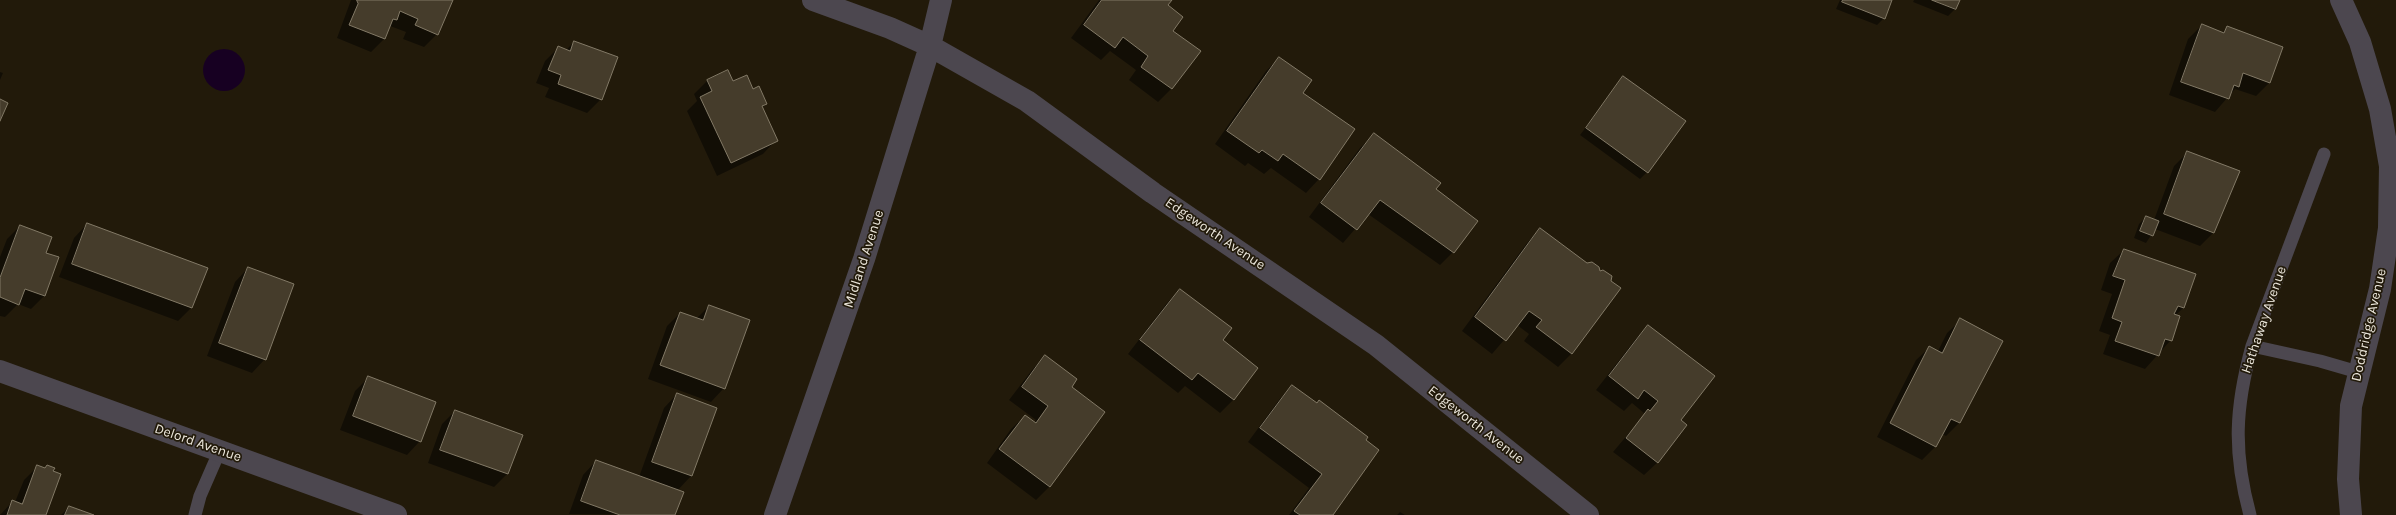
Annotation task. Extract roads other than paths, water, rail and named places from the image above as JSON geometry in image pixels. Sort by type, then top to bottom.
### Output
[{"type":"street","name":"Edgeworth Avenue","points":[[813,0],[890,28],[930,46],[1027,101],[1153,193],[1376,345],[1588,515]]},
{"type":"street","name":"Midland Avenue","points":[[776,515],[864,259],[930,46],[941,0]]},
{"type":"street","name":"Doddridge Avenue","points":[[2341,0],[2360,42],[2380,109],[2390,166],[2389,228],[2380,289],[2358,372],[2351,406],[2348,441],[2348,479],[2351,515]]},
{"type":"street","name":"Delord Avenue","points":[[0,371],[396,515]]},
{"type":"lane","name":"Hathaway Avenue","points":[[2250,515],[2242,484],[2237,414],[2243,378],[2252,346],[2324,154]]},
{"type":"lane","points":[[2252,346],[2320,361],[2358,372]]},
{"type":"lane","points":[[195,515],[200,496],[220,450]]}]
